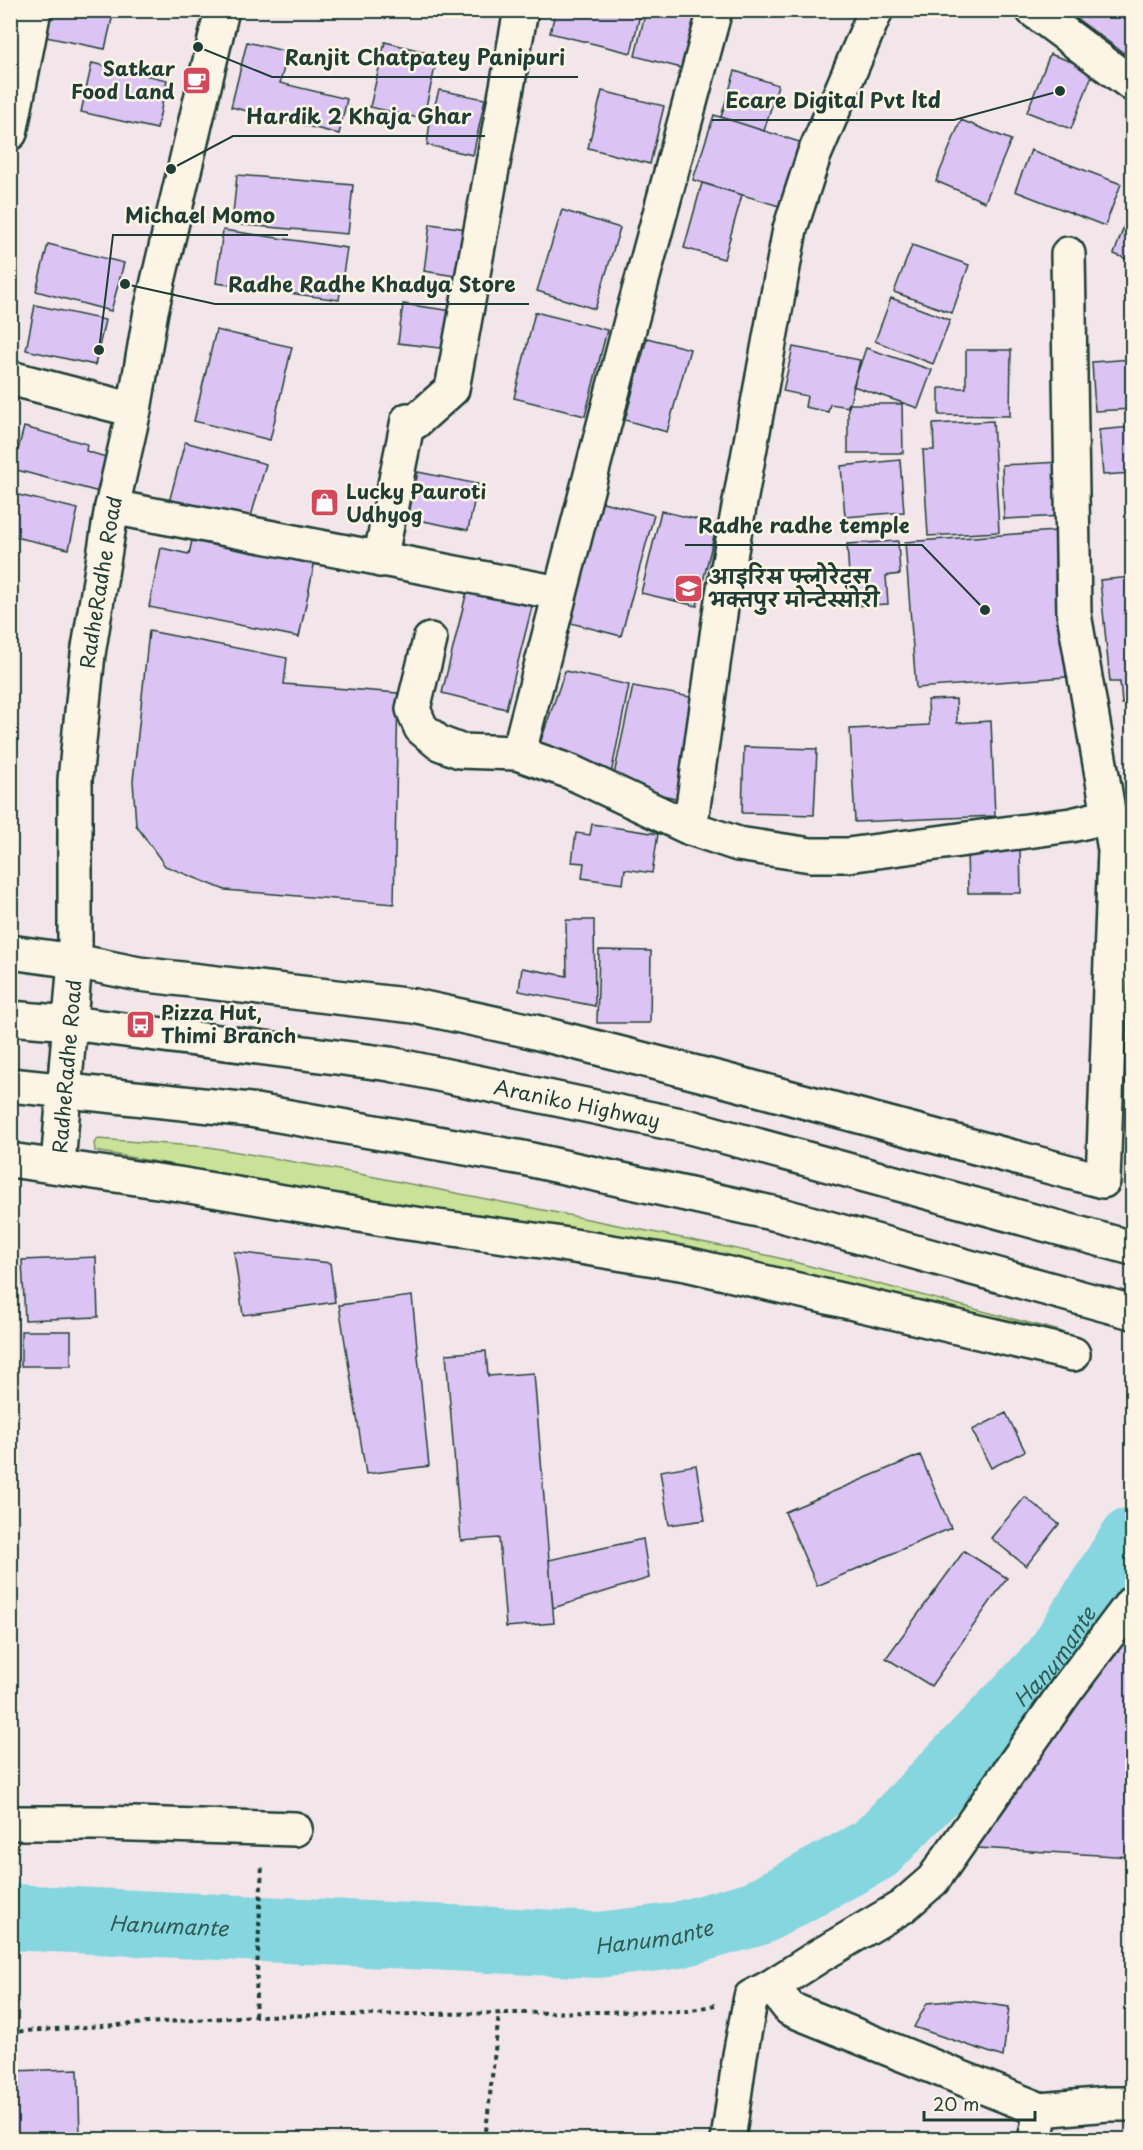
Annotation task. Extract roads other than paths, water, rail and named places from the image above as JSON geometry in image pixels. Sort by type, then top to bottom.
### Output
[{"type":"main road","points":[[10,133],[34,10]]},
{"type":"main road","name":"RadheRadhe Road","points":[[58,1165],[75,961],[75,780],[88,654],[112,507],[134,410],[151,311],[222,10]]},
{"type":"main road","points":[[380,560],[408,420],[415,422],[453,389],[521,10]]},
{"type":"main road","points":[[517,753],[715,10]]},
{"type":"main road","points":[[690,828],[722,600],[790,229],[814,154],[876,10]]},
{"type":"main road","points":[[1033,10],[1132,84]]},
{"type":"main road","points":[[10,952],[75,961],[139,974],[414,1006],[531,1031],[724,1080],[1103,1181],[1115,850],[1074,614],[1068,254]]},
{"type":"main road","points":[[10,378],[134,410]]},
{"type":"main road","points":[[112,507],[559,593]]},
{"type":"main road","points":[[430,640],[413,709],[421,728],[439,743],[460,751],[517,753],[571,772],[690,828],[738,844],[811,855],[848,855],[1071,825],[1110,816]]},
{"type":"main road","name":"Araniko Highway","points":[[10,1018],[70,1023],[390,1064],[690,1127],[1132,1248]]},
{"type":"main road","points":[[10,1085],[250,1110],[523,1158],[781,1215],[1126,1310]]},
{"type":"main road","points":[[12,1168],[58,1165],[401,1222],[686,1264],[1073,1354]]},
{"type":"main road","points":[[728,2139],[740,2055],[761,1992],[902,1907],[933,1880],[1067,1689],[1132,1603]]},
{"type":"main road","points":[[10,1823],[101,1823],[295,1829]]},
{"type":"main road","points":[[761,1992],[790,2009],[1038,2125],[1107,2104],[1132,2103]]},
{"type":"waterway","name":"Hanumante","points":[[10,1917],[598,1945],[674,1936],[757,1913],[875,1849],[1055,1662],[1132,1540]]},
{"type":"place","name":"Ranjit Chatpatey Panipuri","points":[[198,47]]},
{"type":"place","name":"Satkar Food Land","points":[[196,80]]},
{"type":"place","name":"Ecare Digital Pvt ltd","points":[[1060,91]]},
{"type":"place","name":"Hardik 2 Khaja Ghar","points":[[171,169]]},
{"type":"place","name":"Radhe Radhe Khadya Store","points":[[125,284]]},
{"type":"place","name":"Michael Momo","points":[[99,350]]},
{"type":"place","name":"Lucky Pauroti Udhyog","points":[[325,503]]},
{"type":"place","name":"आइरिस फ्लोरेट्स भक्तपुर मोन्टेस्सोरी","points":[[688,588]]},
{"type":"place","name":"Radhe radhe temple","points":[[985,610]]},
{"type":"place","name":"Pizza Hut, Thimi Branch","points":[[140,1024]]}]
